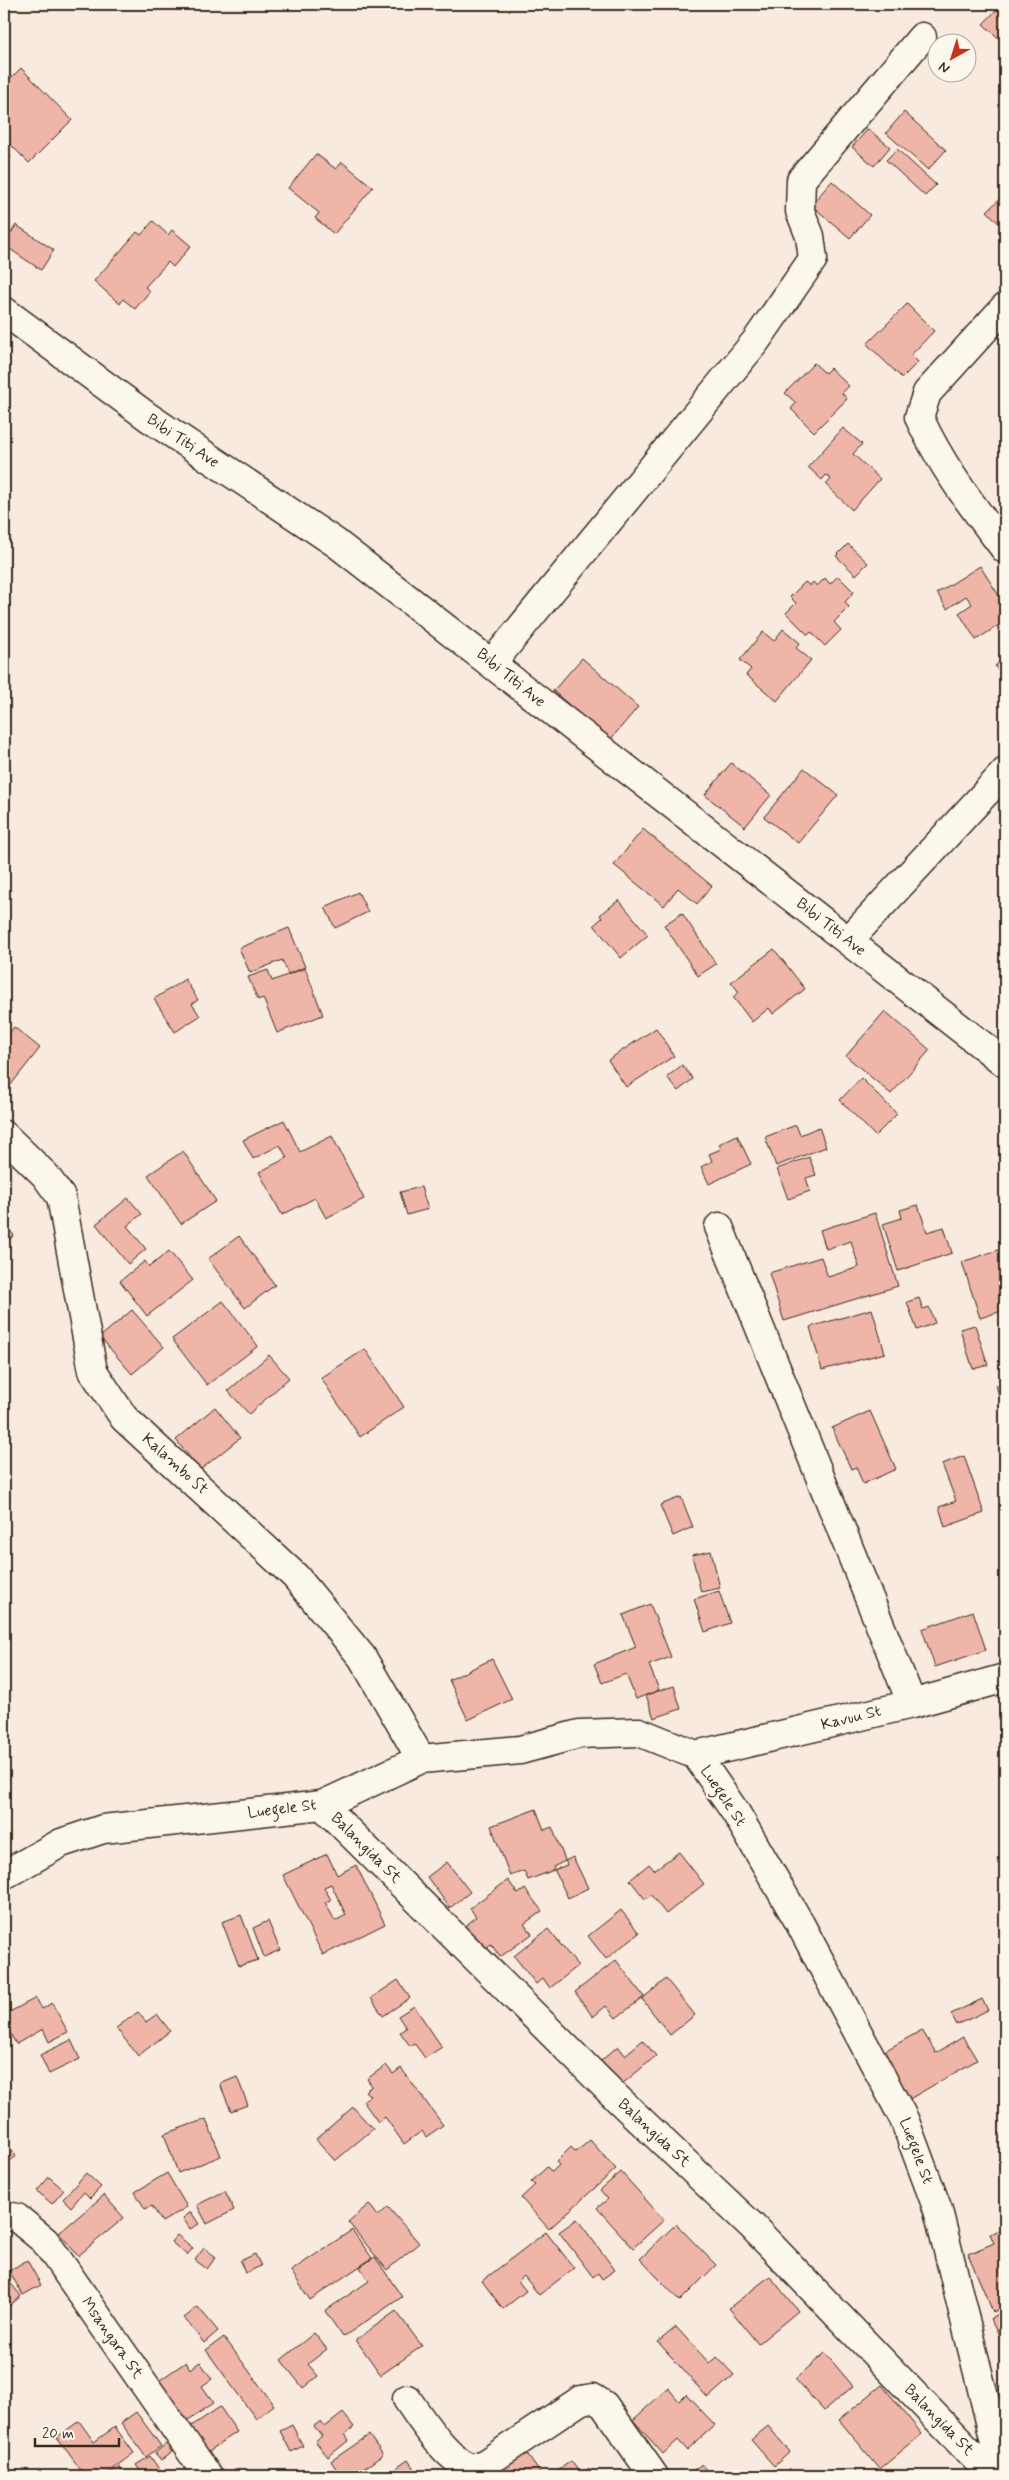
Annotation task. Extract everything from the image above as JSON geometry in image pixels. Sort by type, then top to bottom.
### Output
[{"type":"street","points":[[492,663],[756,341],[813,258],[810,236],[800,211],[802,180],[922,37]]},
{"type":"street","points":[[1005,307],[927,393],[919,417],[931,443],[960,491],[1005,549]]},
{"type":"street","name":"Bibi Titi Ave","points":[[4,312],[148,417],[336,543],[1005,1063]]},
{"type":"street","points":[[849,940],[1005,772]]},
{"type":"street","name":"Kalambo St","points":[[4,1135],[45,1175],[61,1197],[93,1371],[124,1418],[295,1576],[362,1657],[421,1759]]},
{"type":"street","points":[[719,1227],[912,1704]]},
{"type":"street","name":"Kavuu St","points":[[696,1755],[912,1704],[1005,1678]]},
{"type":"street","name":"Luegele St","points":[[4,1876],[61,1843],[103,1829],[322,1805],[421,1759],[520,1750],[579,1734],[639,1732],[696,1755],[736,1814],[798,1920],[904,2119],[938,2210],[991,2464]]},
{"type":"street","name":"Balangida St","points":[[322,1805],[620,2101],[752,2226],[991,2464]]},
{"type":"street","name":"Msangara St","points":[[4,2215],[17,2218],[45,2241],[208,2476]]},
{"type":"street","points":[[407,2399],[432,2435],[461,2464],[474,2468],[486,2463],[581,2400],[593,2398],[604,2404],[654,2476]]},
{"type":"building","points":[[1002,4],[1005,4],[1005,44],[983,24]]},
{"type":"building","points":[[21,68],[72,120],[29,163],[4,138],[4,85]]},
{"type":"building","points":[[904,112],[946,150],[928,170],[886,133]]},
{"type":"building","points":[[868,129],[890,147],[874,166],[852,147]]},
{"type":"building","points":[[4,149],[11,157],[4,164]]},
{"type":"building","points":[[897,149],[936,185],[925,196],[886,160]]},
{"type":"building","points":[[316,154],[336,169],[342,162],[373,187],[334,234],[315,218],[319,213],[288,188]]},
{"type":"building","points":[[832,181],[870,215],[850,238],[811,205]]},
{"type":"building","points":[[1005,194],[1005,230],[987,211]]},
{"type":"building","points":[[153,221],[168,235],[172,230],[191,246],[173,267],[168,262],[145,287],[150,291],[135,309],[123,299],[120,304],[94,281],[137,232],[141,235]]},
{"type":"building","points":[[16,225],[54,250],[41,270],[4,245]]},
{"type":"building","points":[[907,304],[934,331],[911,355],[918,362],[902,378],[867,344]]},
{"type":"building","points":[[814,363],[825,373],[830,368],[849,386],[842,393],[847,399],[814,432],[791,409],[796,403],[785,393]]},
{"type":"building","points":[[843,428],[862,444],[853,454],[880,479],[852,510],[826,485],[831,479],[826,475],[822,480],[808,467]]},
{"type":"building","points":[[848,544],[868,563],[856,575],[836,556]]},
{"type":"building","points":[[980,566],[1001,599],[1005,597],[1005,621],[976,640],[959,613],[972,604],[966,596],[947,609],[937,593]]},
{"type":"building","points":[[838,576],[854,592],[845,602],[849,607],[834,622],[841,630],[825,646],[811,632],[808,635],[786,613],[796,603],[790,597],[805,582],[810,586],[813,582],[817,586],[825,578],[830,584]]},
{"type":"building","points":[[783,629],[800,643],[796,648],[811,660],[777,701],[746,675],[751,669],[740,660],[763,632],[774,641]]},
{"type":"building","points":[[582,658],[638,707],[610,740],[553,691]]},
{"type":"building","points":[[1005,658],[1005,679],[995,666]]},
{"type":"building","points":[[731,763],[771,795],[745,827],[705,795]]},
{"type":"building","points":[[804,768],[838,795],[798,843],[764,817]]},
{"type":"building","points":[[643,829],[712,886],[697,904],[678,888],[664,906],[614,865]]},
{"type":"building","points":[[358,892],[368,912],[335,928],[325,907]]},
{"type":"building","points":[[619,900],[648,935],[621,958],[594,925],[602,918],[600,915]]},
{"type":"building","points":[[682,913],[716,964],[698,976],[664,925]]},
{"type":"building","points":[[289,928],[305,967],[288,974],[282,960],[250,973],[239,948]]},
{"type":"building","points":[[774,949],[805,989],[773,1014],[769,1008],[752,1022],[733,997],[739,992],[731,982]]},
{"type":"building","points":[[305,968],[323,1015],[277,1033],[263,998],[258,1000],[248,977],[268,970],[272,981]]},
{"type":"building","points":[[185,979],[198,1000],[192,1004],[200,1016],[175,1032],[154,999]]},
{"type":"building","points":[[885,1011],[930,1050],[891,1094],[846,1056]]},
{"type":"building","points":[[14,1027],[40,1048],[6,1091],[4,1089],[4,1040]]},
{"type":"building","points":[[656,1028],[674,1056],[626,1087],[608,1060]]},
{"type":"building","points":[[682,1065],[693,1079],[678,1091],[667,1077]]},
{"type":"building","points":[[861,1078],[897,1114],[875,1136],[840,1100]]},
{"type":"building","points":[[284,1120],[300,1152],[332,1136],[364,1199],[326,1218],[315,1198],[282,1215],[259,1172],[287,1158],[280,1145],[253,1159],[243,1140]]},
{"type":"building","points":[[796,1125],[800,1135],[819,1127],[826,1147],[776,1166],[765,1137]]},
{"type":"building","points":[[737,1135],[751,1164],[709,1184],[701,1167],[712,1161],[709,1154],[721,1149],[719,1144]]},
{"type":"building","points":[[183,1151],[216,1201],[181,1224],[148,1175]]},
{"type":"building","points":[[809,1157],[816,1175],[806,1178],[810,1191],[788,1199],[777,1169]]},
{"type":"building","points":[[421,1187],[428,1209],[407,1215],[400,1192]]},
{"type":"building","points":[[128,1198],[142,1214],[127,1226],[146,1249],[128,1264],[96,1224]]},
{"type":"building","points":[[918,1205],[927,1232],[944,1227],[952,1253],[898,1271],[883,1224],[902,1218],[900,1210]]},
{"type":"building","points":[[875,1213],[898,1286],[784,1321],[769,1273],[821,1257],[828,1277],[859,1267],[851,1241],[826,1249],[820,1230]]},
{"type":"building","points":[[4,1225],[14,1235],[4,1245]]},
{"type":"building","points":[[239,1236],[275,1285],[245,1308],[208,1259]]},
{"type":"building","points":[[998,1250],[1005,1271],[1005,1310],[980,1318],[962,1262]]},
{"type":"building","points":[[169,1251],[193,1280],[147,1316],[120,1281],[145,1261],[149,1267]]},
{"type":"building","points":[[919,1298],[923,1309],[929,1307],[935,1323],[917,1330],[907,1302]]},
{"type":"building","points":[[223,1301],[258,1346],[207,1385],[172,1339]]},
{"type":"building","points":[[872,1309],[885,1353],[822,1370],[810,1327]]},
{"type":"building","points":[[132,1310],[164,1347],[132,1374],[100,1337]]},
{"type":"building","points":[[975,1325],[988,1365],[973,1369],[960,1329]]},
{"type":"building","points":[[365,1349],[404,1407],[360,1437],[321,1378]]},
{"type":"building","points":[[269,1355],[289,1378],[249,1414],[228,1391]]},
{"type":"building","points":[[1005,1382],[1005,1418],[996,1385]]},
{"type":"building","points":[[215,1407],[240,1438],[200,1470],[176,1440]]},
{"type":"building","points":[[870,1411],[896,1469],[863,1484],[856,1467],[851,1469],[832,1428]]},
{"type":"building","points":[[964,1456],[984,1513],[945,1527],[939,1507],[956,1501],[942,1464]]},
{"type":"building","points":[[681,1497],[693,1527],[673,1536],[660,1505]]},
{"type":"building","points":[[711,1551],[720,1588],[701,1592],[692,1555]]},
{"type":"building","points":[[719,1591],[730,1623],[705,1632],[694,1599]]},
{"type":"building","points":[[650,1604],[671,1657],[649,1665],[659,1690],[636,1699],[626,1674],[602,1683],[594,1664],[636,1647],[623,1615]]},
{"type":"building","points":[[973,1611],[986,1650],[935,1667],[922,1629]]},
{"type":"building","points":[[492,1659],[512,1699],[468,1720],[449,1680]]},
{"type":"building","points":[[674,1686],[681,1709],[654,1718],[646,1695]]},
{"type":"building","points":[[536,1809],[544,1830],[552,1827],[567,1865],[528,1880],[524,1871],[510,1876],[491,1826]]},
{"type":"building","points":[[679,1852],[704,1884],[666,1914],[651,1895],[645,1899],[630,1880],[649,1864],[654,1870]]},
{"type":"building","points":[[327,1854],[337,1875],[356,1865],[385,1924],[323,1955],[283,1875]],"holes":[[[331,1884],[346,1915],[335,1921],[325,1902],[331,1900],[324,1887]]]},
{"type":"building","points":[[573,1857],[588,1888],[568,1898],[553,1867]]},
{"type":"building","points":[[447,1862],[470,1892],[450,1908],[427,1877]]},
{"type":"building","points":[[508,1880],[518,1894],[525,1889],[542,1911],[524,1924],[532,1934],[500,1957],[491,1944],[482,1951],[464,1927],[476,1917],[470,1908]]},
{"type":"building","points":[[621,1910],[639,1933],[606,1959],[588,1936]]},
{"type":"building","points":[[241,1915],[258,1960],[239,1966],[222,1922]]},
{"type":"building","points":[[268,1921],[280,1950],[264,1957],[253,1928]]},
{"type":"building","points":[[548,1929],[578,1966],[550,1988],[543,1978],[536,1984],[514,1956]]},
{"type":"building","points":[[616,1960],[644,1997],[616,2018],[606,2006],[593,2017],[575,1992]]},
{"type":"building","points":[[666,1979],[695,2015],[670,2035],[642,1999]]},
{"type":"building","points":[[398,1980],[410,1998],[383,2016],[371,1998]]},
{"type":"building","points":[[36,1998],[42,2009],[52,2003],[68,2032],[49,2042],[43,2029],[16,2044],[4,2022],[4,2015]]},
{"type":"building","points":[[982,1999],[988,2010],[957,2025],[951,2014]]},
{"type":"building","points":[[414,2006],[442,2047],[425,2058],[414,2043],[410,2046],[400,2032],[406,2028],[398,2016]]},
{"type":"building","points":[[138,2012],[146,2022],[157,2014],[170,2031],[138,2056],[116,2028]]},
{"type":"building","points":[[922,2030],[936,2053],[963,2037],[977,2060],[906,2101],[879,2054]]},
{"type":"building","points":[[71,2040],[80,2059],[49,2074],[40,2055]]},
{"type":"building","points":[[643,2040],[656,2056],[615,2090],[595,2066],[618,2046],[625,2055]]},
{"type":"building","points":[[386,2065],[393,2074],[401,2068],[443,2125],[426,2137],[422,2131],[404,2144],[385,2117],[378,2122],[363,2101],[370,2096],[365,2091],[372,2086],[367,2079]]},
{"type":"building","points":[[237,2077],[248,2105],[231,2111],[220,2084]]},
{"type":"building","points":[[4,2102],[10,2108],[4,2114]]},
{"type":"building","points":[[353,2107],[373,2129],[335,2161],[316,2139]]},
{"type":"building","points":[[206,2119],[221,2156],[178,2173],[164,2134]]},
{"type":"building","points":[[590,2140],[616,2169],[549,2229],[521,2198],[535,2185],[531,2182],[547,2167],[552,2172],[559,2165],[556,2162],[571,2147],[576,2152]]},
{"type":"building","points":[[4,2141],[16,2156],[4,2166]]},
{"type":"building","points":[[621,2172],[664,2220],[633,2248],[597,2208],[608,2199],[600,2190]]},
{"type":"building","points":[[86,2173],[101,2187],[90,2198],[84,2192],[71,2207],[63,2199]]},
{"type":"building","points":[[167,2173],[187,2207],[162,2222],[152,2206],[145,2209],[135,2192]]},
{"type":"building","points":[[49,2177],[64,2190],[52,2204],[37,2191]]},
{"type":"building","points":[[225,2191],[234,2210],[207,2224],[197,2205]]},
{"type":"building","points":[[104,2195],[124,2218],[78,2256],[59,2233]]},
{"type":"building","points":[[369,2204],[378,2216],[388,2207],[419,2243],[387,2270],[348,2222]]},
{"type":"building","points":[[191,2212],[199,2224],[190,2229],[183,2218]]},
{"type":"building","points":[[577,2219],[615,2270],[602,2279],[598,2273],[593,2277],[559,2232]]},
{"type":"building","points":[[676,2224],[716,2265],[680,2301],[640,2259]]},
{"type":"building","points":[[1005,2227],[1005,2307],[993,2312],[968,2254],[994,2243],[990,2234]]},
{"type":"building","points":[[352,2230],[372,2258],[310,2300],[291,2271]]},
{"type":"building","points":[[546,2232],[574,2268],[539,2295],[524,2276],[518,2281],[526,2291],[503,2309],[482,2281]]},
{"type":"building","points":[[177,2235],[193,2248],[187,2255],[171,2242]]},
{"type":"building","points":[[204,2248],[216,2257],[207,2269],[195,2260]]},
{"type":"building","points":[[255,2254],[261,2266],[245,2273],[240,2261]]},
{"type":"building","points":[[375,2257],[402,2297],[343,2337],[325,2311],[369,2281],[360,2267]]},
{"type":"building","points":[[27,2260],[41,2285],[23,2295],[9,2271]]},
{"type":"building","points":[[4,2275],[21,2296],[8,2307],[4,2302]]},
{"type":"building","points":[[770,2276],[798,2311],[758,2344],[729,2308]]},
{"type":"building","points":[[198,2307],[218,2331],[204,2343],[184,2318]]},
{"type":"building","points":[[1005,2310],[1005,2346],[990,2319]]},
{"type":"building","points":[[396,2311],[422,2346],[381,2375],[356,2340]]},
{"type":"building","points":[[676,2327],[709,2363],[717,2357],[734,2375],[708,2398],[658,2342]]},
{"type":"building","points":[[314,2333],[327,2349],[308,2364],[318,2376],[303,2388],[281,2360]]},
{"type":"building","points":[[224,2337],[274,2405],[256,2419],[206,2350]]},
{"type":"building","points":[[825,2353],[853,2386],[824,2411],[795,2379]]},
{"type":"building","points":[[186,2362],[190,2369],[200,2362],[212,2379],[202,2386],[214,2403],[182,2424],[154,2384]]},
{"type":"building","points":[[882,2385],[922,2434],[880,2469],[839,2420]]},
{"type":"building","points":[[668,2388],[679,2401],[686,2394],[715,2425],[687,2450],[678,2440],[663,2454],[633,2420]]},
{"type":"building","points":[[220,2407],[237,2432],[206,2453],[190,2427]]},
{"type":"building","points":[[136,2412],[161,2446],[146,2457],[121,2423]]},
{"type":"building","points":[[343,2413],[354,2427],[345,2434],[349,2440],[328,2457],[315,2441],[322,2436],[314,2426],[321,2421],[325,2427]]},
{"type":"building","points":[[79,2421],[94,2442],[115,2427],[134,2453],[103,2476],[85,2476],[57,2437]]},
{"type":"building","points":[[292,2425],[303,2446],[291,2452],[280,2431]]},
{"type":"building","points":[[768,2426],[790,2452],[774,2466],[751,2440]]},
{"type":"building","points":[[369,2435],[383,2455],[353,2476],[341,2476],[331,2461]]},
{"type":"building","points":[[166,2444],[172,2452],[161,2460],[155,2453]]},
{"type":"building","points":[[522,2447],[540,2473],[535,2476],[507,2476],[500,2465]]},
{"type":"building","points":[[150,2456],[161,2472],[154,2476],[144,2476],[136,2465]]},
{"type":"building","points":[[408,2460],[419,2476],[385,2476]]},
{"type":"building","points":[[571,2461],[581,2474],[589,2468],[595,2476],[550,2476]]},
{"type":"building","points":[[702,2464],[710,2476],[685,2476]]},
{"type":"building","points":[[119,2467],[126,2476],[106,2476]]}]
